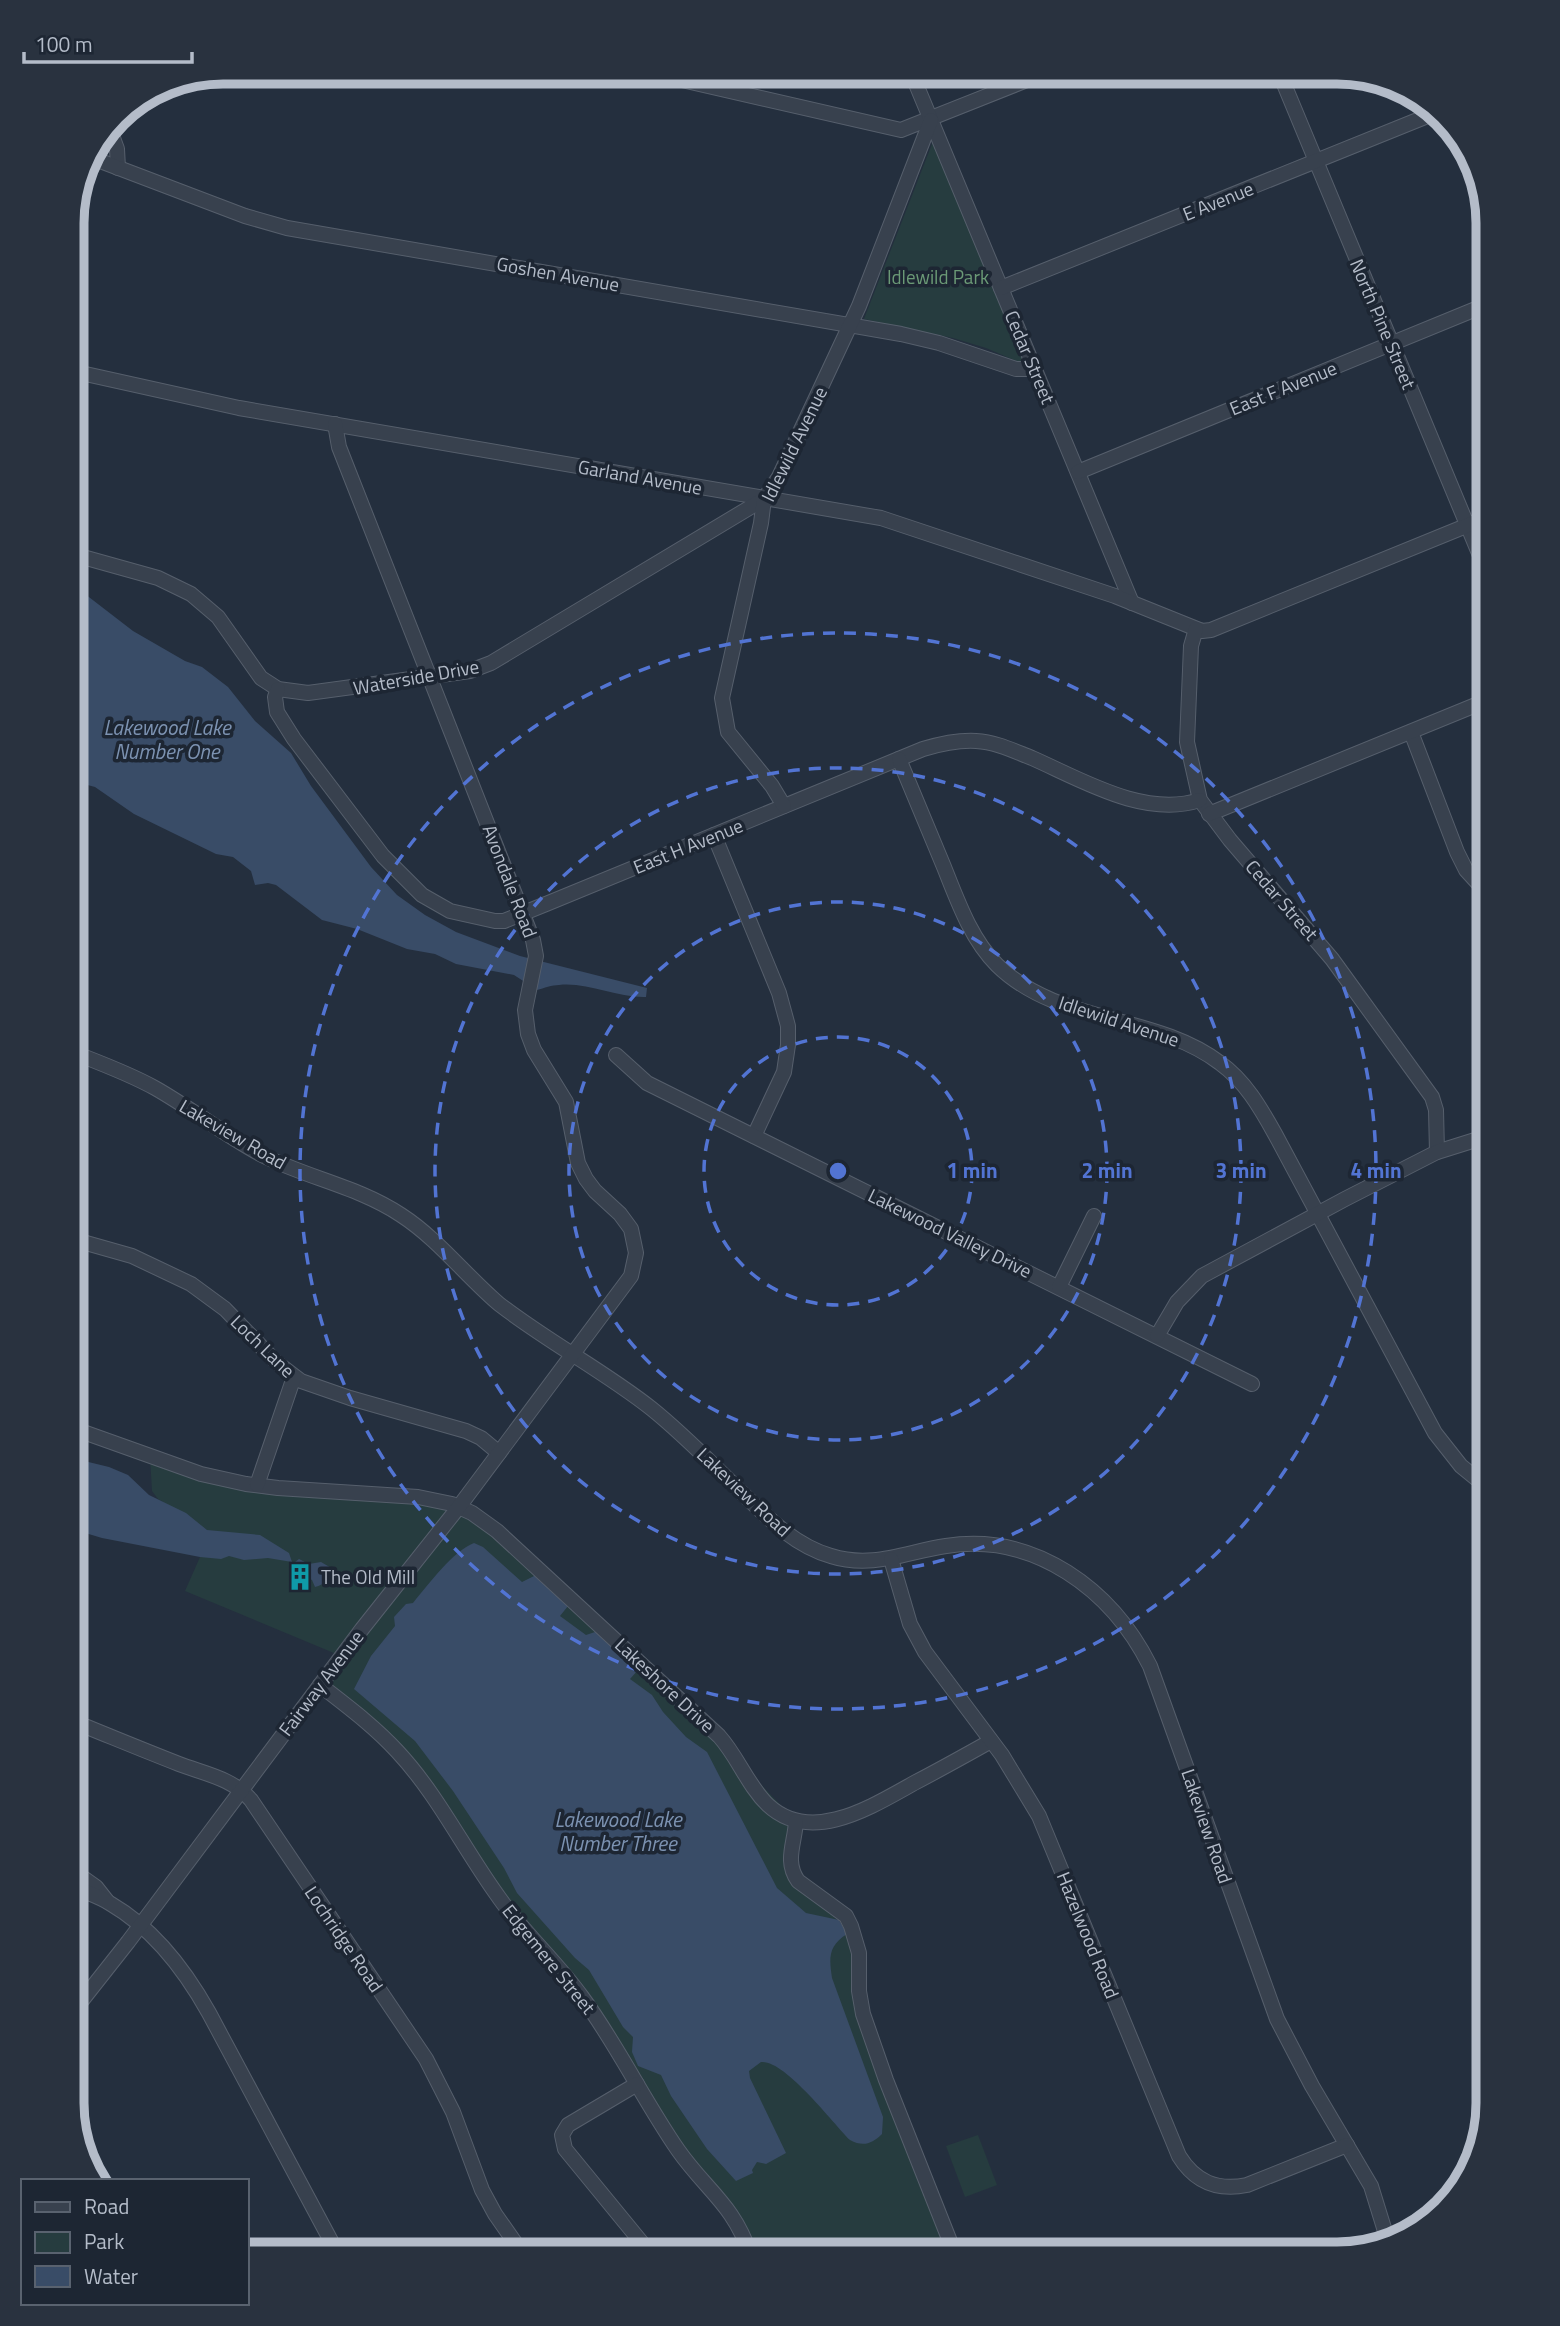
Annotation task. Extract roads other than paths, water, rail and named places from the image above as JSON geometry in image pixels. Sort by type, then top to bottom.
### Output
[{"type":"street","points":[[699,84],[896,129],[906,129],[931,120],[1018,84]]},
{"type":"street","name":"Cedar Street","points":[[916,84],[1132,603]]},
{"type":"street","name":"North Pine Street","points":[[1284,84],[1476,545]]},
{"type":"street","name":"E Avenue","points":[[1001,288],[1426,117]]},
{"type":"street","name":"Idlewild Avenue","points":[[785,806],[728,732],[722,698],[759,534],[764,499],[784,467],[850,324],[931,120]]},
{"type":"street","points":[[113,138],[117,149],[118,168]]},
{"type":"street","name":"Goshen Avenue","points":[[99,160],[245,216],[287,228],[850,324],[939,343],[1016,369],[1035,369]]},
{"type":"street","name":"East F Avenue","points":[[1078,472],[1476,309]]},
{"type":"street","name":"Garland Avenue","points":[[84,374],[239,408],[881,518],[1132,603],[1196,629]]},
{"type":"street","name":"Avondale Road","points":[[335,424],[339,447],[533,940],[536,956],[525,1010],[528,1034],[534,1050],[566,1102],[578,1163],[595,1191],[631,1228],[635,1242],[636,1253],[631,1276],[573,1355]]},
{"type":"street","name":"Waterside Drive","points":[[278,689],[308,693],[430,678],[470,671],[491,663],[764,499]]},
{"type":"street","points":[[1196,629],[1211,630],[1476,522]]},
{"type":"street","points":[[84,557],[158,578],[191,594],[218,617],[261,678],[278,689]]},
{"type":"street","name":"Cedar Street","points":[[1196,629],[1191,646],[1187,742],[1200,800],[1332,959],[1432,1097],[1436,1110],[1437,1152]]},
{"type":"street","name":"East H Avenue","points":[[278,689],[275,696],[277,712],[294,739],[383,856],[406,881],[437,905],[469,916],[504,921],[900,759],[933,746],[959,741],[985,742],[1008,748],[1119,795],[1146,802],[1170,806],[1200,800]]},
{"type":"street","points":[[1209,814],[1476,705]]},
{"type":"street","points":[[1411,732],[1457,852],[1466,870],[1476,881]]},
{"type":"street","name":"Idlewild Avenue","points":[[900,759],[961,907],[978,940],[996,964],[1034,993],[1078,1009],[1168,1035],[1204,1052],[1241,1082],[1258,1104],[1440,1441],[1461,1466],[1476,1478]]},
{"type":"street","points":[[715,835],[779,993],[788,1026],[784,1072],[754,1136]]},
{"type":"street","name":"Lakewood Valley Drive","points":[[616,1055],[647,1083],[1252,1384]]},
{"type":"street","name":"Lakeview Road","points":[[84,1057],[125,1072],[157,1089],[264,1156],[365,1196],[399,1213],[438,1244],[476,1285],[499,1304],[652,1409],[778,1528],[807,1547],[834,1558],[854,1561],[891,1559],[950,1545],[978,1545],[1015,1550],[1061,1568],[1096,1592],[1125,1623],[1150,1667],[1277,2019],[1371,2186],[1385,2233]]},
{"type":"street","points":[[1157,1336],[1177,1302],[1195,1282],[1218,1267],[1437,1152],[1476,1140]]},
{"type":"street","points":[[1059,1287],[1094,1216]]},
{"type":"street","name":"Loch Lane","points":[[84,1242],[132,1256],[191,1284],[225,1309],[294,1377],[317,1388],[466,1431],[481,1438],[499,1453]]},
{"type":"street","name":"Fairway Avenue","points":[[84,1998],[573,1355]]},
{"type":"street","points":[[257,1485],[294,1377]]},
{"type":"street","name":"Lakeshore Drive","points":[[84,1432],[201,1474],[257,1485],[418,1497],[462,1507],[496,1531],[719,1735],[769,1806],[796,1821]]},
{"type":"street","name":"Hazelwood Road","points":[[891,1559],[915,1635],[991,1741],[1039,1816],[1185,2167],[1207,2183],[1235,2188],[1347,2145]]},
{"type":"street","name":"Edgemere Street","points":[[320,1685],[368,1723],[415,1772],[463,1839],[505,1906],[581,1995],[678,2150],[731,2212],[746,2242]]},
{"type":"street","name":"Lochridge Road","points":[[84,1726],[199,1772],[224,1779],[251,1800],[426,2059],[453,2112],[482,2190],[515,2242]]},
{"type":"street","points":[[950,2242],[886,2080],[863,2014],[859,1991],[859,1953],[846,1916],[798,1881],[790,1861],[796,1821],[816,1822],[853,1814],[991,1741]]},
{"type":"street","points":[[84,1878],[96,1887],[107,1901]]},
{"type":"street","points":[[84,1890],[107,1901],[140,1926],[171,1956],[195,1988],[332,2242]]},
{"type":"street","points":[[637,2084],[568,2125],[562,2135],[565,2149],[641,2242]]},
{"type":"water","name":"Lakewood Lake Number One","points":[[84,593],[133,631],[185,661],[202,667],[228,687],[255,721],[291,753],[311,786],[371,867],[397,895],[456,932],[520,956],[647,988],[646,997],[570,985],[537,990],[514,975],[456,964],[435,954],[407,949],[357,929],[322,920],[276,885],[255,885],[251,871],[233,857],[216,854],[134,814],[95,787],[84,784]]},
{"type":"water","points":[[84,1461],[128,1475],[149,1495],[186,1513],[207,1530],[260,1535],[289,1553],[292,1562],[268,1558],[244,1560],[229,1556],[221,1559],[200,1557],[84,1533]]},
{"type":"water","name":"Lakewood Lake Number Three","points":[[474,1543],[483,1547],[522,1582],[536,1575],[568,1606],[560,1616],[586,1635],[598,1631],[638,1670],[630,1679],[652,1695],[663,1712],[686,1737],[707,1752],[777,1888],[806,1913],[839,1920],[847,1934],[836,1943],[831,1953],[832,1978],[883,2117],[882,2134],[875,2140],[863,2144],[850,2140],[795,2081],[771,2064],[761,2062],[749,2071],[750,2078],[786,2153],[766,2164],[757,2162],[753,2173],[736,2181],[707,2149],[671,2096],[661,2075],[638,2066],[632,2052],[633,2037],[623,2027],[589,1970],[517,1893],[504,1868],[453,1791],[415,1741],[354,1689],[371,1656],[395,1626],[394,1617],[406,1604],[413,1603],[458,1553]]},
{"type":"water","points":[[299,1559],[309,1564],[321,1562],[333,1569],[326,1581],[315,1587],[312,1580],[297,1574],[291,1565]]},
{"type":"place","name":"The Old Mill","points":[[300,1577]]},
{"type":"park label","name":"Idlewild Park","points":[[938,277]]}]
